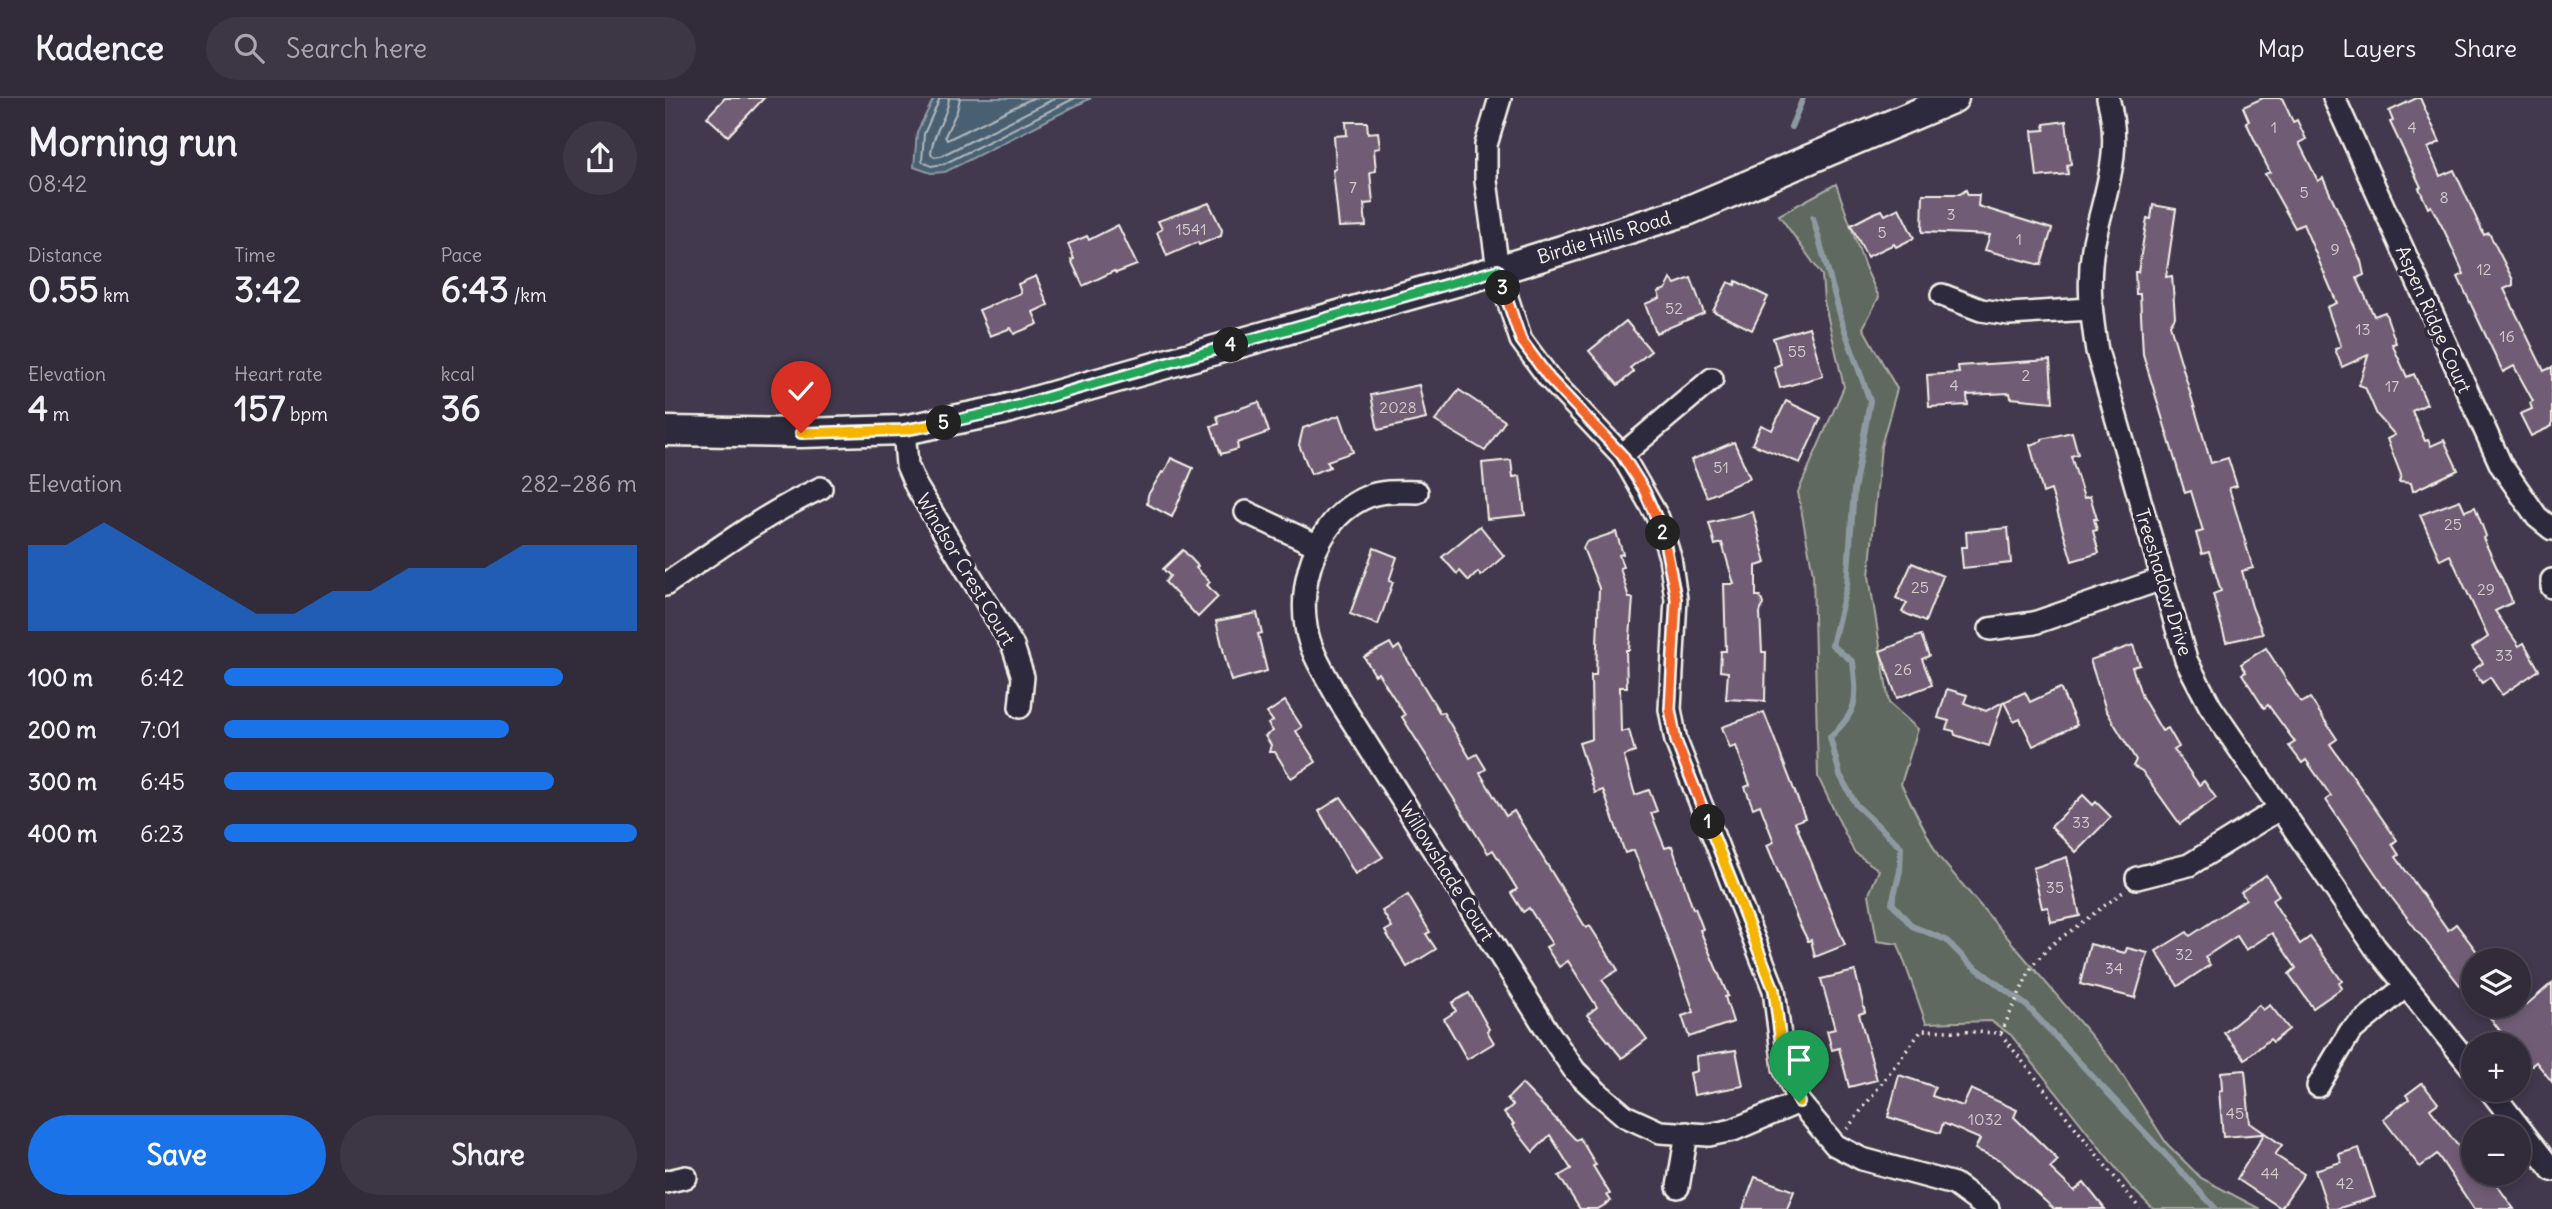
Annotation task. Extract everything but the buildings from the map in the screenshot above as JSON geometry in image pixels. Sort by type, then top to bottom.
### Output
[{"type":"main road","name":"Birdie Hills Road","points":[[665,431],[812,433],[904,430],[1003,410],[1498,270],[1687,211],[1954,98]]},
{"type":"street","points":[[1500,98],[1486,145],[1486,181],[1498,270],[1521,340],[1549,378],[1622,455],[1658,518],[1669,557],[1676,599],[1670,709],[1676,741],[1774,990],[1784,1068],[1799,1102],[1835,1145],[1862,1159],[1954,1184],[1988,1209]]},
{"type":"street","name":"Treeshadow Drive","points":[[2108,98],[2113,114],[2114,162],[2094,243],[2090,309],[2097,351],[2186,660],[2210,706],[2375,947],[2461,1054]]},
{"type":"street","name":"Aspen Ridge Court","points":[[2334,98],[2501,465],[2537,517],[2552,529]]},
{"type":"street","points":[[1942,295],[1980,310],[2009,314],[2090,309]]},
{"type":"street","points":[[1622,455],[1711,379]]},
{"type":"street","name":"Windsor Crest Court","points":[[904,430],[907,465],[916,486],[1013,646],[1023,677],[1020,707]]},
{"type":"street","points":[[665,585],[737,535],[821,488]]},
{"type":"street","name":"Willowshade Court","points":[[1417,492],[1370,495],[1347,508],[1317,545],[1305,589],[1306,627],[1317,660],[1339,700],[1575,1071],[1625,1116],[1660,1132],[1709,1135],[1733,1130],[1799,1102]]},
{"type":"street","points":[[1246,512],[1317,545]]},
{"type":"street","points":[[1990,629],[2034,623],[2162,579]]},
{"type":"street","points":[[2552,580],[2552,587]]},
{"type":"street","points":[[2137,878],[2189,865],[2279,809]]},
{"type":"street","points":[[2318,1086],[2350,1032],[2406,986]]},
{"type":"street","points":[[2499,1102],[2552,1170]]},
{"type":"street","points":[[1678,1188],[1687,1133]]},
{"type":"street","points":[[665,1182],[686,1177]]},
{"type":"path","points":[[2000,1033],[2032,966],[2050,946],[2115,900],[2137,878]]},
{"type":"path","points":[[1835,1145],[1921,1030],[2000,1033],[2140,1209]]},
{"type":"shaded area","points":[[1836,184],[1865,267],[1879,297],[1863,328],[1897,389],[1881,446],[1869,576],[1889,703],[1918,729],[1901,784],[1938,856],[2116,1065],[2167,1144],[2201,1178],[2260,1209],[2153,1209],[2130,1186],[2011,1035],[1991,1021],[1926,1023],[1898,944],[1877,941],[1869,894],[1879,870],[1854,852],[1818,777],[1813,574],[1798,492],[1844,387],[1824,301],[1822,275],[1779,215]]},
{"type":"water","points":[[934,98],[1091,98],[945,172],[931,173],[914,167],[917,132]]},
{"type":"waterway","points":[[1791,127],[1803,98]]},
{"type":"waterway","points":[[1813,218],[1843,325],[1870,401],[1854,490],[1847,585],[1832,645],[1853,662],[1854,704],[1846,720],[1830,737],[1840,775],[1856,805],[1901,847],[1900,871],[1892,903],[1912,926],[1946,940],[1968,962],[2027,1006],[2216,1209]]},
{"type":"route","points":[[801,433],[904,430],[1003,410],[1498,270],[1521,340],[1549,378],[1622,455],[1658,518],[1669,557],[1676,599],[1670,709],[1676,741],[1774,990],[1781,1026],[1784,1068],[1799,1102]]}]
